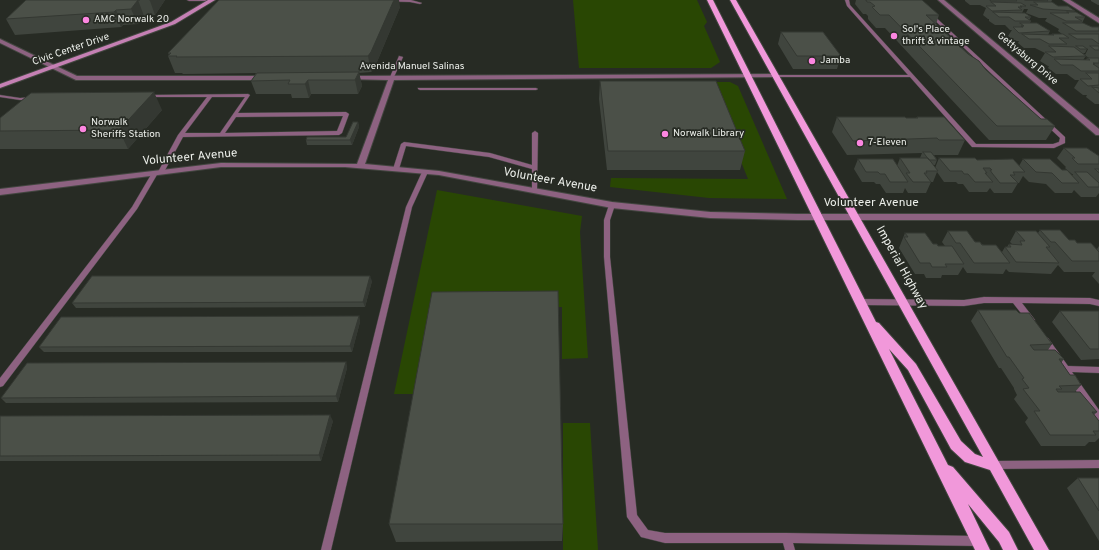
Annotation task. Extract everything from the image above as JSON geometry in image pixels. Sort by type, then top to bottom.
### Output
[{"type":"main road","points":[[710,0],[980,545]]},
{"type":"main road","name":"Imperial Highway","points":[[733,0],[1042,550]]},
{"type":"main road","points":[[867,317],[912,367],[956,445],[970,458],[980,462],[994,464]]},
{"type":"main road","points":[[938,459],[1004,537],[1011,550]]},
{"type":"street","name":"Civic Center Drive","points":[[0,86],[173,23],[212,0]]},
{"type":"street","name":"Gettysburg Drive","points":[[941,0],[1099,133]]},
{"type":"street","points":[[1066,0],[1099,21]]},
{"type":"street","points":[[0,41],[72,77],[81,79],[271,78]]},
{"type":"street","name":"Avenida Manuel Salinas","points":[[342,78],[775,76]]},
{"type":"street","points":[[360,166],[392,77]]},
{"type":"street","name":"Volunteer Avenue","points":[[0,192],[221,165],[360,166],[426,172],[535,190],[612,205],[710,215],[818,217],[1099,217]]},
{"type":"lane","points":[[189,0],[205,0]]},
{"type":"lane","points":[[372,0],[410,1],[420,3]]},
{"type":"lane","points":[[847,0],[848,5],[974,146],[1054,146],[1062,143],[1063,138],[923,7]]},
{"type":"lane","points":[[392,77],[401,57]]},
{"type":"lane","points":[[775,76],[911,76]]},
{"type":"lane","points":[[420,89],[536,89]]},
{"type":"lane","points":[[138,96],[248,95],[222,134]]},
{"type":"lane","points":[[0,96],[20,99],[43,98]]},
{"type":"lane","points":[[0,384],[135,208],[181,134],[210,96]]},
{"type":"lane","points":[[22,103],[27,98]]},
{"type":"lane","points":[[181,134],[339,133],[346,114],[236,115]]},
{"type":"lane","points":[[535,190],[536,133]]},
{"type":"lane","points":[[396,169],[404,144],[490,155],[535,168]]},
{"type":"lane","points":[[326,550],[409,207],[426,172]]},
{"type":"lane","points":[[612,205],[607,220],[607,257],[632,517],[645,534],[665,538],[787,538],[980,545]]},
{"type":"lane","points":[[1016,301],[1037,328],[1099,417]]},
{"type":"lane","points":[[860,302],[904,304],[1090,301],[1099,304]]},
{"type":"lane","points":[[1066,369],[1099,370]]},
{"type":"lane","points":[[994,464],[1099,464]]},
{"type":"lane","points":[[787,538],[790,550]]},
{"type":"green space","points":[[573,0],[697,0],[707,22],[704,26],[720,62],[711,68],[579,68]]},
{"type":"green space","points":[[639,82],[730,82],[738,86],[787,199],[709,198],[610,187],[611,178],[748,179],[715,97]]},
{"type":"green space","points":[[437,190],[582,216],[580,232],[588,358],[562,359],[562,307],[432,309],[418,394],[394,394]]},
{"type":"green space","points":[[563,423],[590,423],[598,550],[563,550]]},
{"type":"building","points":[[26,0],[138,0],[131,9],[116,10],[114,12],[6,19]]},
{"type":"building","points":[[219,0],[394,0],[368,56],[168,56],[171,53],[168,53]]},
{"type":"building","points":[[866,0],[922,0],[939,15],[926,15],[968,54],[979,61],[986,70],[1041,119],[1047,119],[1055,126],[997,126],[889,15],[880,15],[872,7],[875,6]]},
{"type":"building","points":[[990,0],[1016,0],[1017,1],[991,1]]},
{"type":"building","points":[[1025,0],[1047,0],[1048,1]]},
{"type":"building","points":[[991,2],[1021,3],[1026,6],[1018,7],[1022,10],[992,11],[986,6],[996,6]]},
{"type":"building","points":[[1034,2],[1052,2],[1058,6],[1068,6],[1075,11],[1043,9],[1030,5],[1038,5]]},
{"type":"building","points":[[993,12],[1025,13],[1031,17],[1025,17],[1031,21],[1015,21],[1009,17],[999,17]]},
{"type":"building","points":[[1067,12],[1076,12],[1085,17],[1075,17],[1082,21],[1066,21],[1050,13],[1069,13]]},
{"type":"building","points":[[1020,23],[1037,23],[1050,31],[1019,33],[1013,27],[1024,26]]},
{"type":"building","points":[[1063,23],[1083,23],[1092,27],[1099,27],[1099,31],[1076,31]]},
{"type":"building","points":[[781,32],[823,32],[841,56],[797,56]]},
{"type":"building","points":[[1022,34],[1063,34],[1069,38],[1059,38],[1067,44],[1049,44],[1040,39],[1029,39]]},
{"type":"building","points":[[1069,34],[1099,34],[1099,44],[1092,39],[1077,39]]},
{"type":"building","points":[[1049,46],[1074,47],[1086,56],[1053,57],[1045,52],[1056,52]]},
{"type":"building","points":[[1076,46],[1083,46],[1087,49],[1080,49]]},
{"type":"building","points":[[1090,46],[1099,46],[1099,50],[1095,50]]},
{"type":"building","points":[[1087,58],[1099,58],[1099,63],[1093,64],[1099,68],[1099,71],[1081,71],[1073,65],[1061,65],[1054,59],[1090,60]]},
{"type":"building","points":[[359,72],[355,80],[308,80],[305,84],[288,84],[290,80],[251,81],[257,73]]},
{"type":"building","points":[[1086,73],[1099,73],[1099,85],[1088,86],[1080,79],[1092,79]]},
{"type":"building","name":"Norwalk Library","points":[[600,81],[716,81],[745,151],[608,151]]},
{"type":"building","points":[[1092,87],[1099,88],[1099,93]]},
{"type":"building","points":[[154,92],[119,130],[0,131],[0,118],[31,93]]},
{"type":"building","points":[[837,117],[944,117],[965,140],[939,140],[937,138],[853,141]]},
{"type":"building","points":[[353,122],[358,122],[350,140],[306,140],[307,137],[346,137]]},
{"type":"building","points":[[1064,148],[1087,148],[1099,156],[1099,164],[1078,164],[1072,158],[1075,158]]},
{"type":"building","points":[[923,152],[931,152],[937,160],[929,160]]},
{"type":"building","points":[[900,158],[928,158],[938,171],[926,171],[927,173],[924,173],[931,182],[913,182],[906,173],[910,173]]},
{"type":"building","points":[[939,158],[975,158],[977,160],[1013,159],[1025,172],[1013,172],[1015,175],[1010,175],[1018,183],[1000,183],[990,168],[983,168],[987,173],[985,173],[993,182],[975,182],[968,174],[964,174],[962,171],[950,171]]},
{"type":"building","points":[[858,159],[893,159],[908,182],[890,182],[885,174],[880,174],[878,172],[866,172]]},
{"type":"building","points":[[1023,159],[1050,159],[1062,170],[1067,170],[1079,183],[1062,183],[1052,173],[1036,172]]},
{"type":"building","points":[[1075,172],[1087,172],[1099,183],[1099,187],[1088,187]]},
{"type":"building","points":[[1040,230],[1060,230],[1069,240],[1075,240],[1077,243],[1091,243],[1099,252],[1099,261],[1072,261],[1055,242],[1051,242]]},
{"type":"building","points":[[948,231],[967,231],[975,242],[980,242],[982,245],[996,245],[1010,263],[974,263],[960,243],[956,243]]},
{"type":"building","points":[[1016,231],[1036,231],[1050,247],[1046,247],[1059,263],[1016,262],[1005,247],[1011,247],[1009,244],[1022,245],[1020,241],[1025,241]]},
{"type":"building","points":[[905,233],[925,233],[933,244],[937,244],[938,246],[952,246],[964,264],[945,264],[947,267],[932,267],[930,263],[920,263],[904,237],[908,237]]},
{"type":"building","points":[[92,276],[370,276],[363,302],[72,303]]},
{"type":"building","points":[[558,291],[563,524],[389,524],[432,292]]},
{"type":"building","points":[[978,310],[1016,310],[1019,313],[1029,313],[1052,344],[1030,345],[1034,350],[1055,350],[1064,359],[1059,359],[1070,375],[1075,375],[1081,385],[1059,386],[1062,389],[1056,389],[1058,392],[1080,392],[1097,412],[1092,412],[1099,421],[1099,431],[1093,431],[1096,435],[1050,435],[1034,411],[1040,411],[1023,389],[1029,388],[1022,379],[1024,378],[1009,357],[1007,357]]},
{"type":"building","points":[[1060,311],[1099,311],[1099,349],[1090,349]]},
{"type":"building","points":[[359,316],[350,346],[39,347],[61,317]]},
{"type":"building","points":[[346,362],[336,396],[1,398],[27,363]]},
{"type":"building","points":[[330,415],[319,455],[0,456],[0,416]]},
{"type":"building","points":[[1078,478],[1099,478],[1099,511]]},
{"type":"place","name":"AMC Norwalk 20","points":[[86,20]]},
{"type":"place","name":"Sol's Place thrift & vintage","points":[[894,36]]},
{"type":"place","name":"Jamba","points":[[812,61]]},
{"type":"place","name":"Norwalk Sheriffs Station","points":[[83,129]]},
{"type":"place","name":"Norwalk Library","points":[[665,134]]},
{"type":"place","name":"7-Eleven","points":[[860,143]]}]
